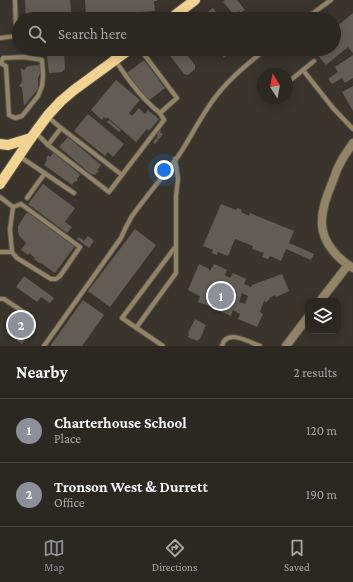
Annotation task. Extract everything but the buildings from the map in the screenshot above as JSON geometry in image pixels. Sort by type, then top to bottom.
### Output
[{"type":"main road","points":[[179,12],[195,0]]},
{"type":"main road","points":[[0,184],[47,116],[61,101],[120,56]]},
{"type":"main road","points":[[0,144],[8,145],[33,136]]},
{"type":"street","points":[[323,298],[350,267],[335,254],[326,240],[322,226],[323,208],[328,192],[340,164],[353,143]]},
{"type":"street","points":[[286,346],[305,321]]},
{"type":"lane","points":[[15,0],[15,12]]},
{"type":"lane","points":[[315,12],[331,0]]},
{"type":"lane","points":[[0,38],[12,36]]},
{"type":"lane","points":[[33,136],[48,145],[109,192],[164,120],[160,113],[147,102],[112,56]]},
{"type":"lane","points":[[145,56],[177,98],[160,113]]},
{"type":"lane","points":[[44,346],[121,238],[124,229],[132,216],[189,140],[207,109],[238,72],[257,56]]},
{"type":"lane","points":[[24,57],[42,60],[42,86],[38,96],[22,116],[15,118],[9,115],[6,66],[1,63],[3,58],[24,57]]},
{"type":"lane","points":[[293,78],[314,61]]},
{"type":"lane","points":[[303,70],[333,108],[353,129]]},
{"type":"lane","points":[[47,116],[122,175]]},
{"type":"lane","points":[[48,145],[61,128]]},
{"type":"lane","points":[[19,156],[74,193]]},
{"type":"lane","points":[[136,328],[176,273],[176,196],[178,179],[175,159]]},
{"type":"lane","points":[[27,198],[45,173]]},
{"type":"lane","points":[[0,197],[13,207]]},
{"type":"lane","points":[[21,204],[80,247],[60,276],[56,279],[51,280],[17,258],[12,252],[10,229],[13,207],[21,204]]},
{"type":"lane","points":[[162,346],[122,318],[176,246]]},
{"type":"lane","points":[[0,252],[12,252]]},
{"type":"lane","points":[[0,299],[4,299],[31,317]]},
{"type":"lane","points":[[222,346],[226,339],[236,337],[260,346]]},
{"type":"place","name":"Charterhouse School","points":[[221,296]]},
{"type":"place","name":"Tronson West & Durrett","points":[[21,325]]}]
